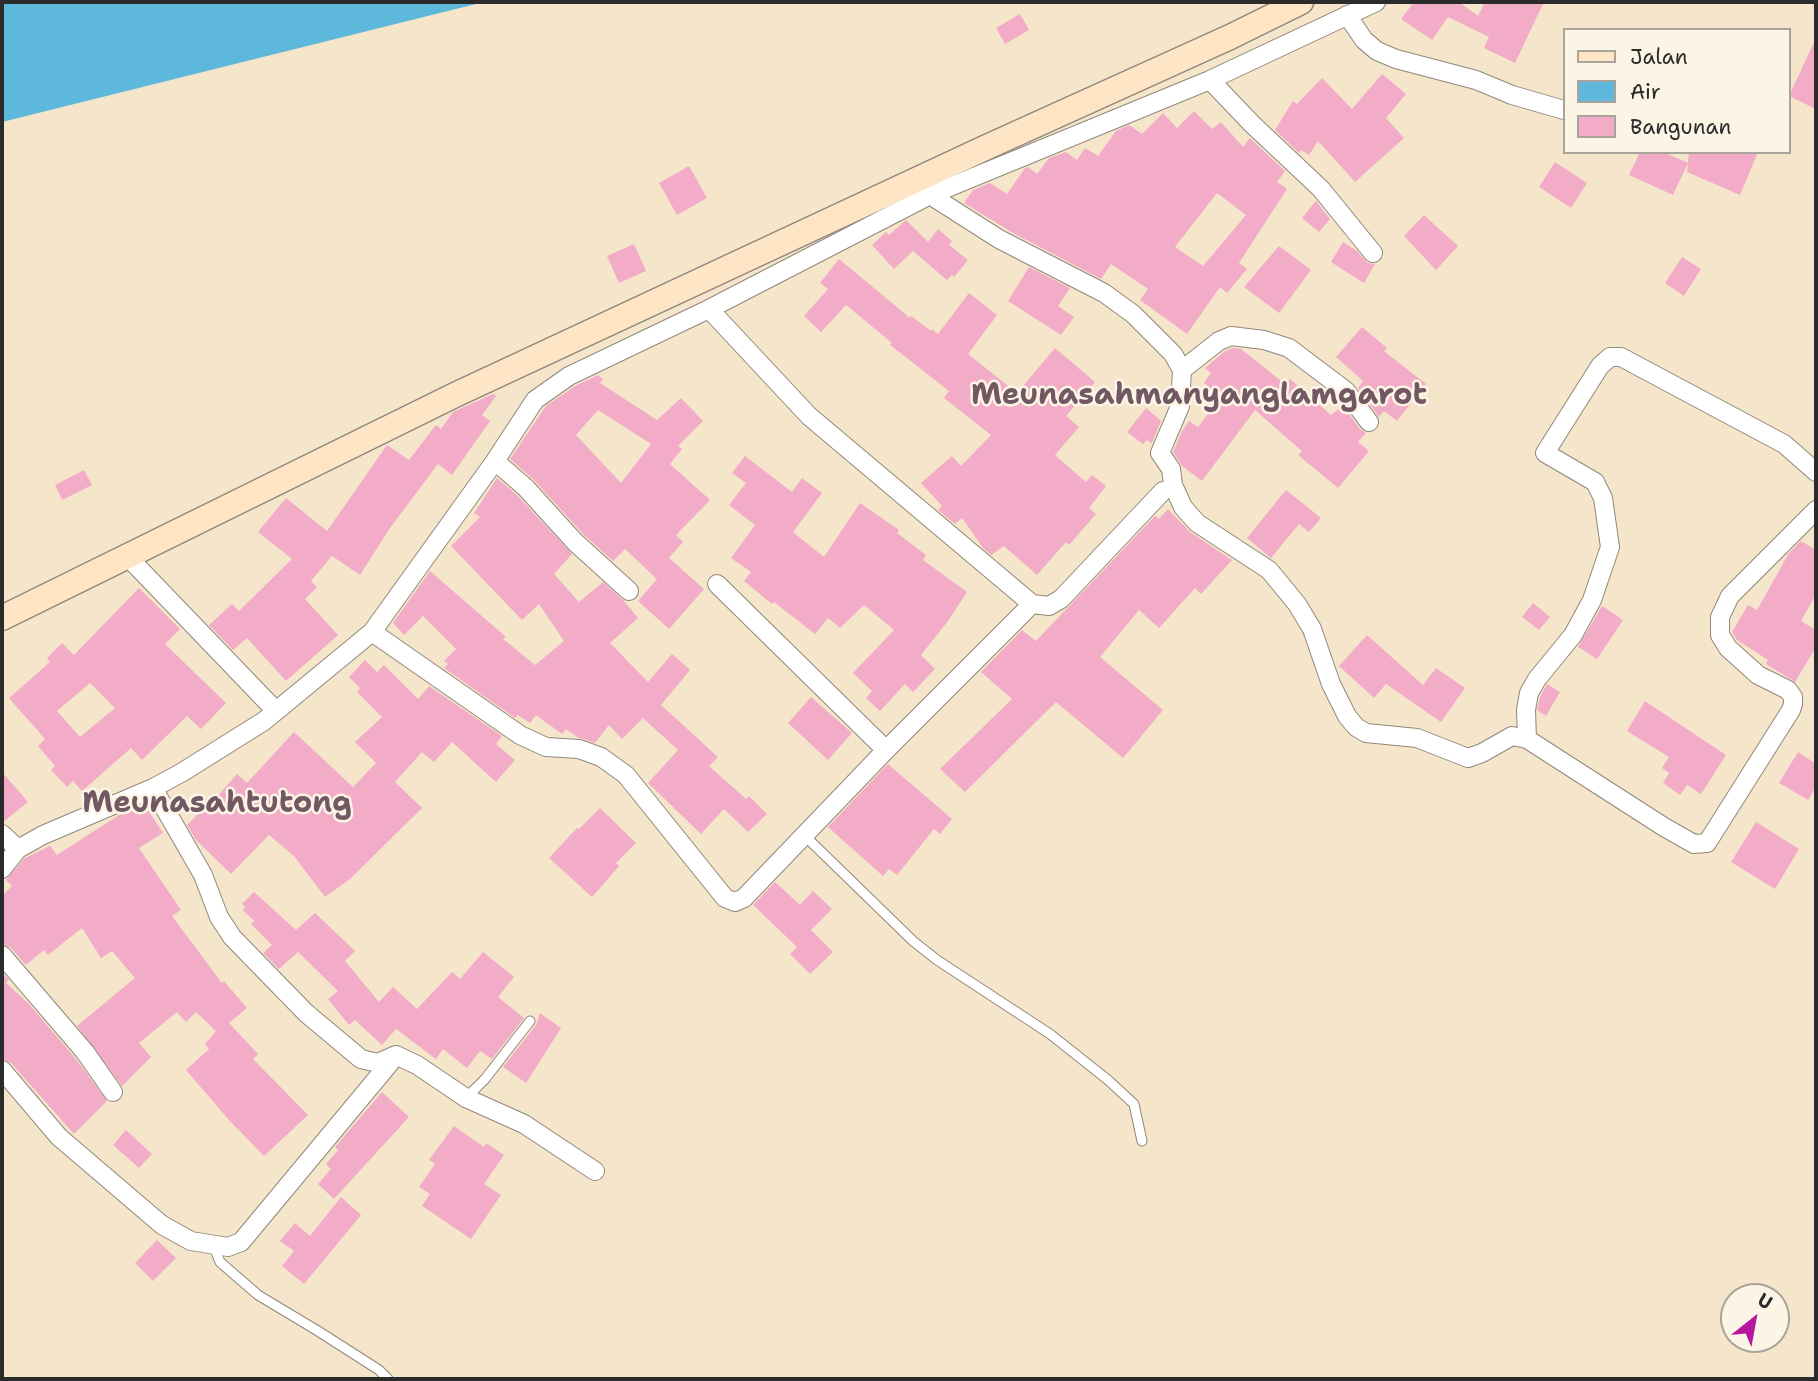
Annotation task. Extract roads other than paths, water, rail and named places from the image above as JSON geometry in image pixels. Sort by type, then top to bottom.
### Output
[{"type":"street","points":[[2,618],[457,394],[1301,2]]},
{"type":"street","points":[[2,869],[18,849],[43,835],[153,788],[193,766],[276,711],[372,632],[540,394],[604,358],[709,309],[930,195],[1210,80],[1376,2]]},
{"type":"street","points":[[1348,15],[1364,40],[1377,51],[1476,80],[1512,95],[1562,109]]},
{"type":"street","points":[[1210,80],[1321,189],[1373,253]]},
{"type":"street","points":[[930,195],[999,239],[1077,278],[1124,307],[1173,354],[1182,370],[1180,406],[1160,453],[1171,469],[1173,485],[1183,507],[1197,523],[1269,570],[1297,604],[1312,629],[1331,684],[1347,716],[1356,727],[1366,733],[1417,738],[1468,758],[1512,736],[1527,739],[1694,844],[1707,843],[1793,704],[1793,697],[1788,690],[1758,675],[1728,648],[1720,635],[1720,617],[1730,596],[1816,510]]},
{"type":"street","points":[[709,309],[808,416],[1032,604],[1049,606],[1061,599],[1163,491]]},
{"type":"street","points":[[1182,370],[1219,341],[1231,336],[1264,340],[1289,348],[1346,391],[1368,422]]},
{"type":"street","points":[[1527,739],[1526,710],[1529,693],[1573,635],[1586,612],[1610,547],[1603,498],[1595,482],[1545,453],[1600,366],[1610,357],[1621,357],[1762,431],[1784,444],[1816,472]]},
{"type":"street","points":[[495,461],[519,481],[575,542],[629,591]]},
{"type":"street","points":[[128,557],[276,711]]},
{"type":"street","points":[[717,584],[886,750]]},
{"type":"street","points":[[372,632],[520,735],[546,747],[579,749],[601,757],[626,775],[728,901],[736,902],[744,898],[886,750],[1032,604]]},
{"type":"street","points":[[153,788],[203,876],[219,917],[232,937],[306,1013],[361,1059],[378,1063],[396,1055],[417,1065],[466,1098],[524,1124],[595,1171]]},
{"type":"street","points":[[2,834],[18,849]]},
{"type":"street","points":[[2,955],[85,1052],[113,1092]]},
{"type":"street","points":[[2,1070],[59,1137],[162,1225],[191,1241],[214,1247],[228,1247],[242,1242],[396,1055]]},
{"type":"lane","points":[[804,835],[913,941],[937,960],[1050,1034],[1108,1080],[1134,1104],[1142,1141]]},
{"type":"lane","points":[[466,1098],[485,1079],[530,1021]]},
{"type":"lane","points":[[214,1247],[219,1262],[258,1295],[379,1370],[388,1379]]},
{"type":"water","points":[[2,2],[484,2],[2,122]]},
{"type":"district","name":"Meunasahmanyanglamgarot","points":[[1199,396]]},
{"type":"district","name":"Meunasahtutong","points":[[217,804]]}]
